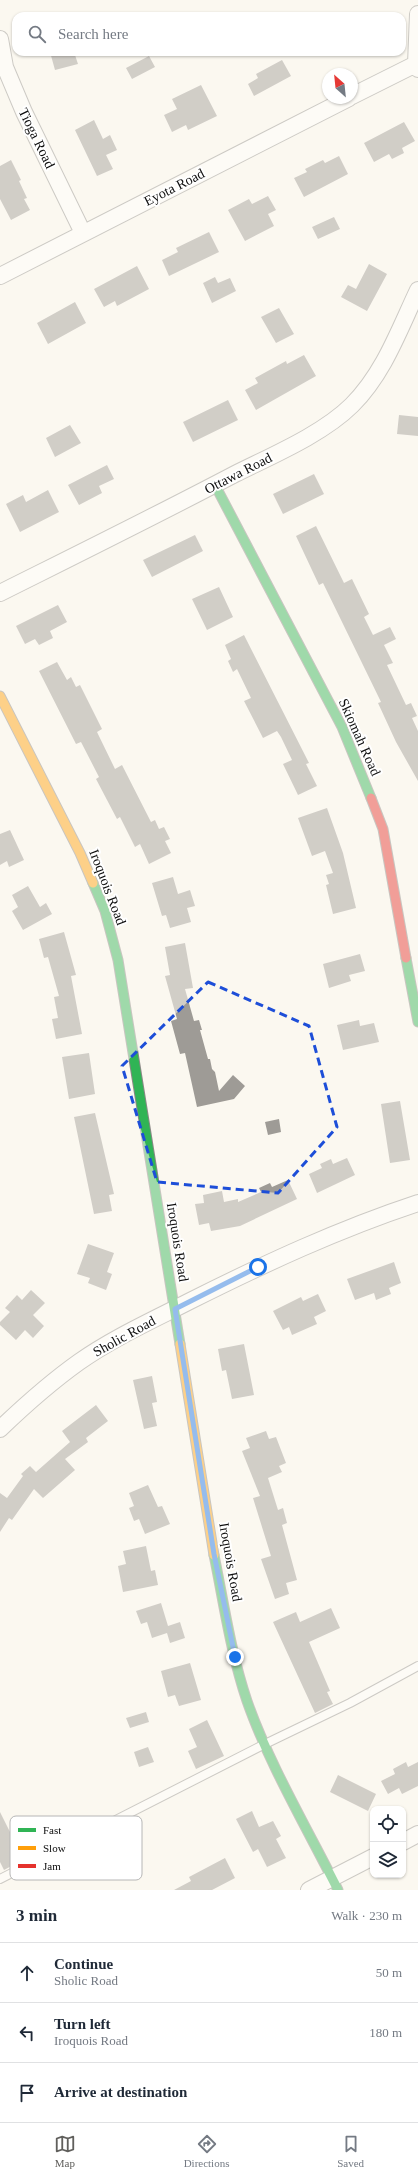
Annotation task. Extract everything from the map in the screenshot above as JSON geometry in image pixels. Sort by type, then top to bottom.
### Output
[{"type":"street","points":[[358,93],[417,67],[418,14]]},
{"type":"street","name":"Tioga Road","points":[[0,39],[5,67],[24,112],[83,233]]},
{"type":"street","name":"Eyota Road","points":[[0,276],[337,104]]},
{"type":"street","name":"Ottawa Road","points":[[0,593],[216,485],[323,427],[352,405],[387,358],[417,294]]},
{"type":"street","name":"Skiomah Road","points":[[216,485],[342,727],[383,829],[418,1022]]},
{"type":"street","name":"Iroquois Road","points":[[0,696],[80,852],[105,911],[118,960],[214,1554],[235,1657],[247,1701],[265,1744],[335,1884]]},
{"type":"street","name":"Sholic Road","points":[[0,1428],[32,1398],[79,1362],[127,1333],[258,1267],[331,1234],[418,1203]]},
{"type":"street","points":[[406,1840],[418,1834]]},
{"type":"street","points":[[309,1890],[335,1884],[370,1859]]},
{"type":"lane","points":[[124,1816],[265,1744],[350,1703],[418,1666]]},
{"type":"lane","points":[[0,1879],[10,1874]]},
{"type":"highlighted area","points":[[208,982],[309,1026],[337,1127],[278,1193],[157,1182],[122,1066]]},
{"type":"building","points":[[51,56],[75,56],[78,64],[55,70]]},
{"type":"building","points":[[149,56],[155,67],[132,79],[126,68]]},
{"type":"building","points":[[282,60],[291,76],[254,96],[248,84],[258,78],[256,74]]},
{"type":"building","points":[[201,85],[217,116],[188,130],[186,125],[172,132],[164,115],[177,109],[172,99]]},
{"type":"building","points":[[94,120],[103,139],[110,135],[117,150],[106,155],[113,169],[97,176],[75,130]]},
{"type":"building","points":[[404,122],[415,141],[402,148],[404,153],[392,159],[389,154],[374,162],[364,143]]},
{"type":"building","points":[[339,156],[348,174],[304,197],[294,178],[307,172],[305,169],[323,160],[325,163]]},
{"type":"building","points":[[11,160],[21,180],[19,181],[27,198],[24,199],[30,210],[11,220],[0,199],[0,166]]},
{"type":"building","points":[[268,196],[276,210],[268,214],[274,226],[245,241],[228,210],[249,199],[252,204]]},
{"type":"building","points":[[334,217],[340,229],[318,239],[312,227]]},
{"type":"building","points":[[209,232],[219,252],[169,276],[162,260],[178,252],[176,248]]},
{"type":"building","points":[[369,264],[387,274],[367,311],[341,297],[348,285],[356,289]]},
{"type":"building","points":[[137,266],[149,289],[117,306],[115,301],[104,307],[94,289]]},
{"type":"building","points":[[215,277],[218,283],[230,278],[236,291],[212,303],[203,283]]},
{"type":"building","points":[[75,302],[86,323],[48,344],[37,323]]},
{"type":"building","points":[[279,308],[294,334],[276,343],[261,317]]},
{"type":"building","points":[[304,355],[316,376],[256,410],[245,390],[258,383],[255,378],[286,361],[287,364]]},
{"type":"building","points":[[228,400],[238,420],[193,442],[183,422]]},
{"type":"building","points":[[399,415],[418,417],[418,436],[397,434]]},
{"type":"building","points":[[70,425],[81,443],[55,457],[46,438]]},
{"type":"building","points":[[107,465],[114,479],[99,486],[102,493],[79,505],[68,485]]},
{"type":"building","points":[[314,474],[324,494],[283,514],[273,494]]},
{"type":"building","points":[[48,490],[59,512],[20,532],[6,504],[23,495],[26,502]]},
{"type":"building","points":[[316,526],[344,583],[352,579],[369,614],[364,617],[373,635],[390,627],[396,639],[384,645],[393,663],[387,665],[406,705],[411,703],[417,716],[412,718],[418,731],[418,781],[396,742],[378,703],[381,702],[323,583],[319,585],[296,536]]},
{"type":"building","points":[[195,535],[203,551],[152,577],[143,560]]},
{"type":"building","points":[[219,587],[233,617],[207,630],[192,599]]},
{"type":"building","points":[[58,605],[67,622],[50,631],[53,638],[39,645],[35,639],[25,644],[16,626]]},
{"type":"building","points":[[244,635],[309,763],[306,764],[317,786],[298,795],[283,764],[292,760],[281,737],[277,731],[263,738],[244,701],[251,698],[237,669],[233,672],[228,661],[231,659],[225,645]]},
{"type":"building","points":[[57,662],[67,680],[71,677],[76,687],[80,685],[102,729],[97,732],[115,769],[122,765],[151,822],[155,820],[159,829],[164,827],[170,839],[165,841],[171,853],[149,864],[140,844],[135,847],[120,817],[117,819],[96,779],[99,777],[81,742],[76,744],[39,671]]},
{"type":"building","points":[[327,808],[343,853],[356,908],[333,914],[326,885],[329,884],[326,875],[333,873],[325,851],[312,856],[298,818]]},
{"type":"building","points":[[10,830],[24,860],[9,867],[7,861],[0,865],[0,834]]},
{"type":"building","points":[[173,877],[178,894],[190,890],[195,906],[187,908],[191,922],[170,928],[166,915],[162,916],[152,883]]},
{"type":"building","points":[[28,886],[40,907],[46,903],[52,914],[23,930],[12,911],[18,907],[12,895]]},
{"type":"building","points":[[64,932],[76,975],[71,976],[82,1034],[56,1039],[52,1019],[58,1018],[54,997],[59,996],[48,957],[44,958],[39,939]]},
{"type":"building","points":[[185,943],[193,988],[185,989],[194,1021],[199,1020],[202,1030],[200,1030],[208,1059],[210,1059],[212,1069],[215,1072],[219,1091],[233,1075],[245,1086],[234,1099],[197,1107],[185,1053],[180,1054],[171,1021],[177,1019],[165,976],[170,975],[165,947]]},
{"type":"building","points":[[360,954],[365,971],[349,975],[351,981],[329,988],[323,964]]},
{"type":"building","points":[[359,1020],[360,1026],[374,1023],[379,1042],[343,1050],[337,1025]]},
{"type":"building","points":[[89,1053],[95,1094],[69,1099],[62,1057]]},
{"type":"building","points":[[400,1101],[410,1160],[390,1163],[381,1104]]},
{"type":"building","points":[[95,1113],[114,1194],[109,1195],[112,1211],[94,1214],[74,1117]]},
{"type":"building","points":[[279,1119],[281,1132],[268,1135],[265,1122]]},
{"type":"building","points":[[347,1158],[355,1175],[317,1193],[309,1174],[322,1168],[320,1164],[331,1159],[333,1164]]},
{"type":"building","points":[[288,1180],[297,1199],[240,1226],[211,1231],[209,1223],[199,1225],[195,1204],[204,1203],[203,1195],[222,1191],[224,1202],[238,1199],[238,1202],[261,1192],[259,1188],[270,1183],[272,1187]]},
{"type":"building","points":[[88,1244],[114,1253],[107,1272],[112,1274],[106,1290],[88,1283],[90,1278],[77,1274]]},
{"type":"building","points":[[394,1262],[401,1283],[389,1288],[391,1294],[376,1300],[374,1293],[355,1300],[347,1279]]},
{"type":"building","points":[[31,1290],[45,1303],[33,1315],[44,1326],[33,1338],[25,1330],[16,1340],[0,1325],[0,1322],[10,1312],[5,1308],[17,1295],[22,1300]]},
{"type":"building","points":[[318,1294],[326,1311],[314,1317],[317,1324],[292,1335],[289,1327],[283,1330],[273,1311],[301,1297],[303,1301]]},
{"type":"building","points":[[244,1344],[254,1395],[232,1399],[226,1370],[222,1371],[218,1349]]},
{"type":"building","points":[[152,1376],[157,1402],[152,1403],[157,1426],[144,1429],[133,1380]]},
{"type":"building","points":[[96,1405],[108,1421],[86,1438],[88,1442],[65,1459],[75,1470],[43,1498],[34,1489],[12,1520],[9,1518],[0,1532],[0,1493],[7,1498],[23,1476],[21,1474],[30,1466],[36,1472],[70,1442],[62,1431]]},
{"type":"building","points":[[266,1431],[269,1439],[276,1437],[286,1463],[279,1466],[282,1472],[268,1478],[278,1510],[283,1508],[287,1523],[282,1525],[297,1580],[286,1583],[289,1594],[275,1599],[261,1559],[271,1556],[253,1498],[260,1496],[242,1451],[250,1448],[246,1438]]},
{"type":"building","points":[[148,1485],[158,1507],[162,1506],[170,1524],[145,1534],[139,1519],[134,1521],[129,1508],[134,1506],[129,1493]]},
{"type":"building","points":[[146,1546],[151,1571],[155,1570],[158,1585],[123,1592],[118,1566],[126,1564],[123,1551]]},
{"type":"building","points":[[161,1603],[168,1626],[180,1622],[185,1638],[170,1643],[167,1633],[152,1638],[147,1622],[141,1624],[136,1611]]},
{"type":"building","points":[[331,1608],[340,1628],[309,1642],[330,1691],[327,1692],[333,1704],[315,1713],[273,1622],[296,1612],[300,1622]]},
{"type":"building","points":[[190,1663],[201,1700],[179,1706],[175,1695],[168,1697],[161,1671]]},
{"type":"building","points":[[146,1712],[149,1722],[130,1728],[126,1718]]},
{"type":"building","points":[[207,1720],[224,1756],[196,1769],[188,1751],[197,1747],[189,1729]]},
{"type":"building","points":[[148,1747],[154,1762],[139,1767],[134,1752]]},
{"type":"building","points":[[406,1762],[408,1767],[418,1762],[418,1786],[402,1794],[399,1788],[388,1794],[381,1781],[395,1774],[393,1769]]},
{"type":"building","points":[[338,1775],[376,1794],[368,1811],[330,1792]]},
{"type":"building","points":[[252,1811],[259,1827],[273,1821],[281,1836],[276,1839],[286,1858],[267,1867],[258,1849],[253,1852],[236,1819]]},
{"type":"building","points":[[0,1812],[10,1832],[10,1867],[4,1870],[0,1862]]},
{"type":"building","points":[[225,1858],[235,1878],[212,1890],[174,1890],[191,1881],[189,1877]]},
{"type":"traffic: fast","points":[[215,485],[342,727],[371,798]]},
{"type":"traffic: fast","points":[[93,883],[105,911],[118,960],[180,1344]]},
{"type":"traffic: fast","points":[[406,958],[418,1022]]},
{"type":"traffic: fast","points":[[214,1555],[232,1647],[247,1701],[266,1749],[338,1890]]},
{"type":"traffic: slow","points":[[0,696],[80,853],[93,883]]},
{"type":"traffic: slow","points":[[180,1344],[214,1555]]},
{"type":"traffic: jam","points":[[371,798],[383,829],[406,958]]},
{"type":"route","points":[[235,1657],[214,1554],[175,1309],[258,1267]]}]
